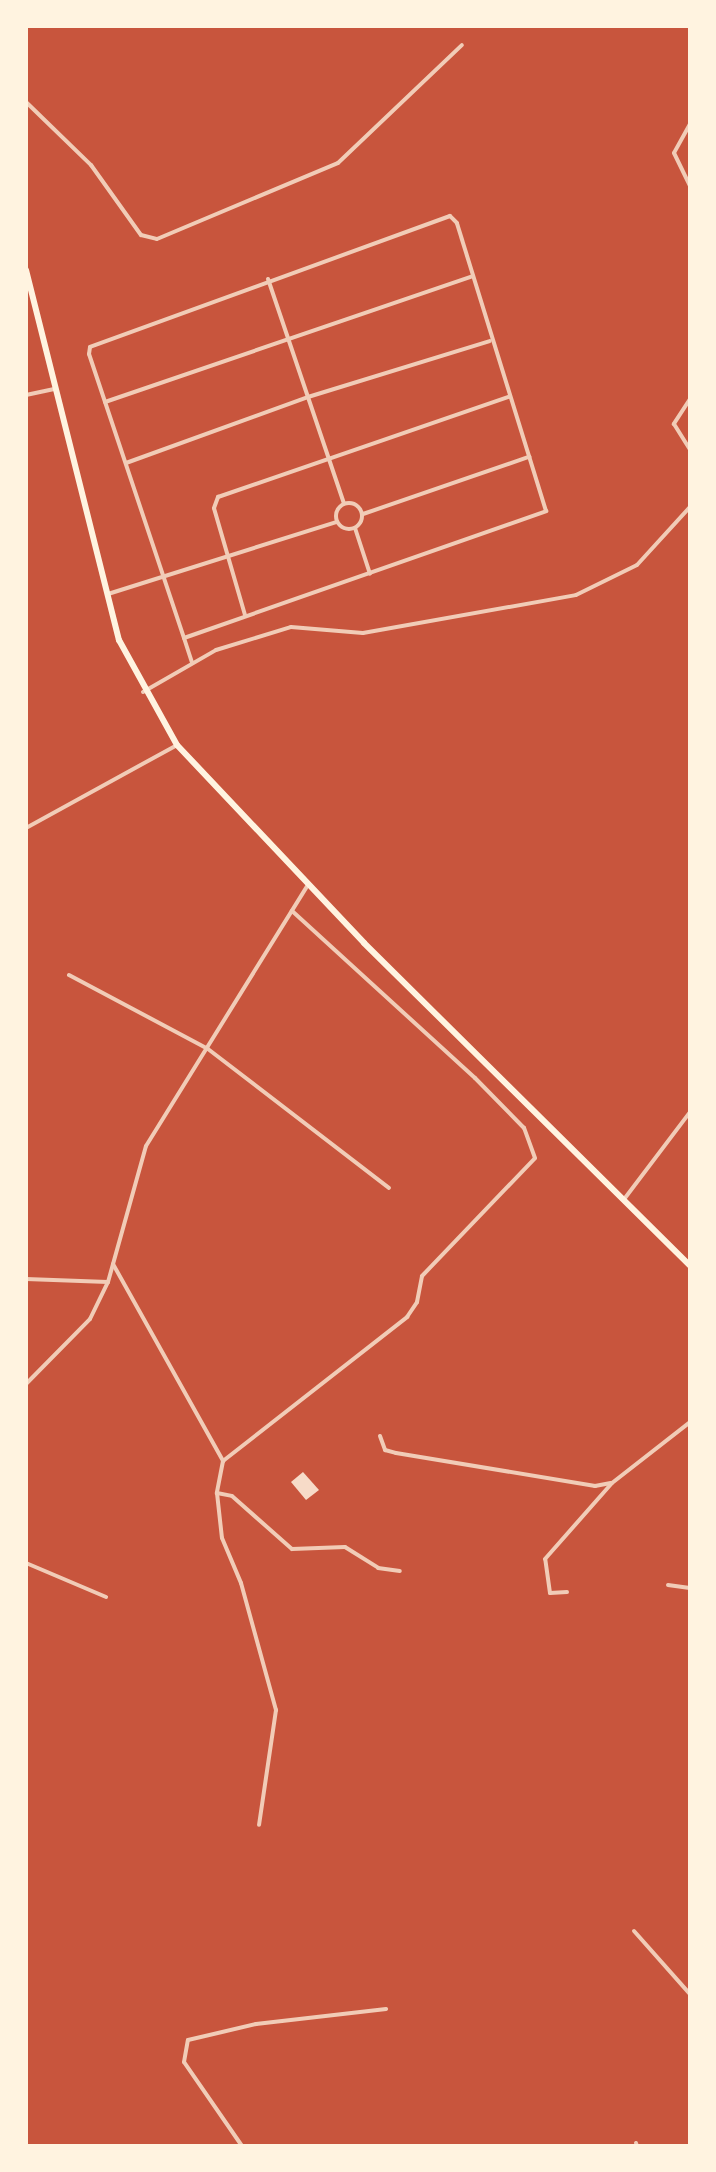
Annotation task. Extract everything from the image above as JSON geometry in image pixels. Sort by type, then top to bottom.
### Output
[{"type":"main road","points":[[26,270],[119,640],[143,692],[177,745],[308,885],[690,1266]]},
{"type":"street","points":[[26,102],[91,165],[141,235],[157,239],[338,163],[462,45]]},
{"type":"street","points":[[690,47],[690,112]]},
{"type":"street","points":[[690,124],[674,153],[690,186]]},
{"type":"street","points":[[184,638],[541,517],[545,506],[490,341],[457,223],[450,216],[93,342],[89,354],[192,663]]},
{"type":"street","points":[[105,402],[472,276]]},
{"type":"street","points":[[268,279],[344,504]]},
{"type":"street","points":[[126,463],[308,397],[490,341]]},
{"type":"street","points":[[26,395],[57,388]]},
{"type":"street","points":[[245,615],[214,508],[218,497],[509,397]]},
{"type":"street","points":[[690,399],[674,424],[690,450]]},
{"type":"street","points":[[370,574],[355,528],[363,514],[529,457]]},
{"type":"street","points":[[337,522],[337,510],[344,504],[356,504],[363,514]]},
{"type":"street","points":[[143,692],[192,663],[291,627],[363,633],[576,595],[637,565],[690,507]]},
{"type":"street","points":[[106,595],[165,580],[337,522],[355,528]]},
{"type":"street","points":[[26,828],[177,745]]},
{"type":"street","points":[[26,1384],[90,1319],[108,1282],[146,1146],[308,885]]},
{"type":"street","points":[[223,1461],[407,1317],[417,1302],[422,1276],[535,1158],[524,1128],[475,1078],[292,911]]},
{"type":"street","points":[[69,975],[208,1049],[389,1188]]},
{"type":"street","points":[[625,1198],[690,1112]]},
{"type":"street","points":[[113,1264],[223,1461],[217,1493],[222,1538],[241,1583],[276,1710],[259,1825]]},
{"type":"street","points":[[26,1279],[108,1282]]},
{"type":"street","points":[[567,1592],[550,1593],[545,1559],[612,1483],[690,1422]]},
{"type":"street","points":[[380,1436],[385,1450],[396,1453],[595,1486],[612,1483]]},
{"type":"street","points":[[217,1493],[232,1496],[292,1549],[345,1547],[378,1568],[400,1571]]},
{"type":"street","points":[[26,1563],[106,1597]]},
{"type":"street","points":[[668,1585],[690,1588]]},
{"type":"street","points":[[634,1931],[690,1994]]},
{"type":"street","points":[[242,2146],[184,2062],[188,2040],[256,2024],[386,2009]]},
{"type":"building","points":[[303,1472],[319,1490],[306,1500],[291,1482]]}]
